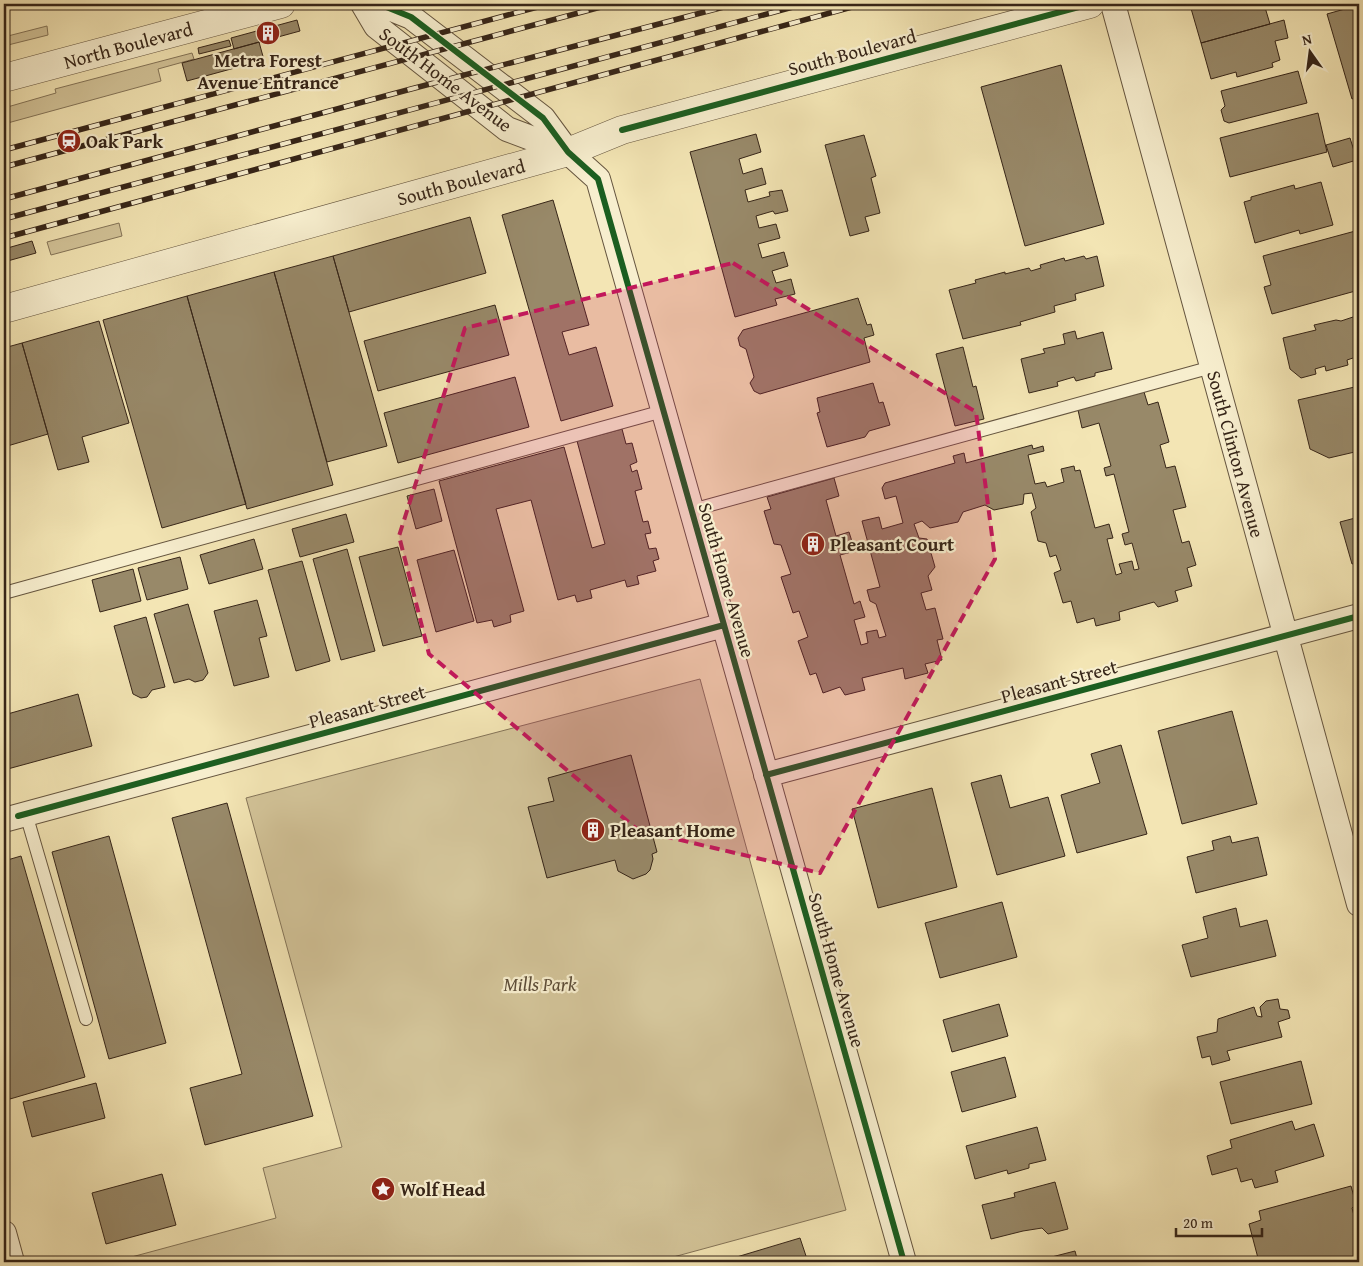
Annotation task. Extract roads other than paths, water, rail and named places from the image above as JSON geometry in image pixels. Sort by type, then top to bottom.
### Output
[{"type":"street","name":"North Boulevard","points":[[4,78],[281,4]]},
{"type":"street","name":"South Home Avenue","points":[[363,4],[376,26],[507,129],[568,152]]},
{"type":"street","name":"South Home Avenue","points":[[379,4],[411,17],[544,118],[568,152],[598,179],[904,1262]]},
{"type":"street","name":"South Boulevard","points":[[4,309],[568,152],[622,130],[1090,4]]},
{"type":"street","name":"South Clinton Avenue","points":[[1113,4],[1359,904]]},
{"type":"street","name":"Pleasant Street","points":[[766,775],[1359,616]]},
{"type":"street","name":"Pleasant Street","points":[[15,817],[724,625]]},
{"type":"street","points":[[4,1233],[12,1262]]},
{"type":"lane","points":[[692,510],[1212,367]]},
{"type":"lane","points":[[4,593],[663,411]]},
{"type":"lane","points":[[15,817],[86,1020]]},
{"type":"railway","points":[[4,150],[549,4]]},
{"type":"railway","points":[[4,167],[612,4]]},
{"type":"railway","points":[[4,199],[735,4]]},
{"type":"railway","points":[[4,219],[804,4]]},
{"type":"railway","points":[[4,238],[863,4]]},
{"type":"place","name":"Metra Forest Avenue Entrance","points":[[268,33]]},
{"type":"place","name":"Oak Park","points":[[69,141]]},
{"type":"place","name":"Pleasant Court","points":[[813,544]]},
{"type":"place","name":"Pleasant Home","points":[[593,830]]},
{"type":"place","name":"Wolf Head","points":[[383,1189]]},
{"type":"park label","name":"Mills Park","points":[[540,984]]}]
